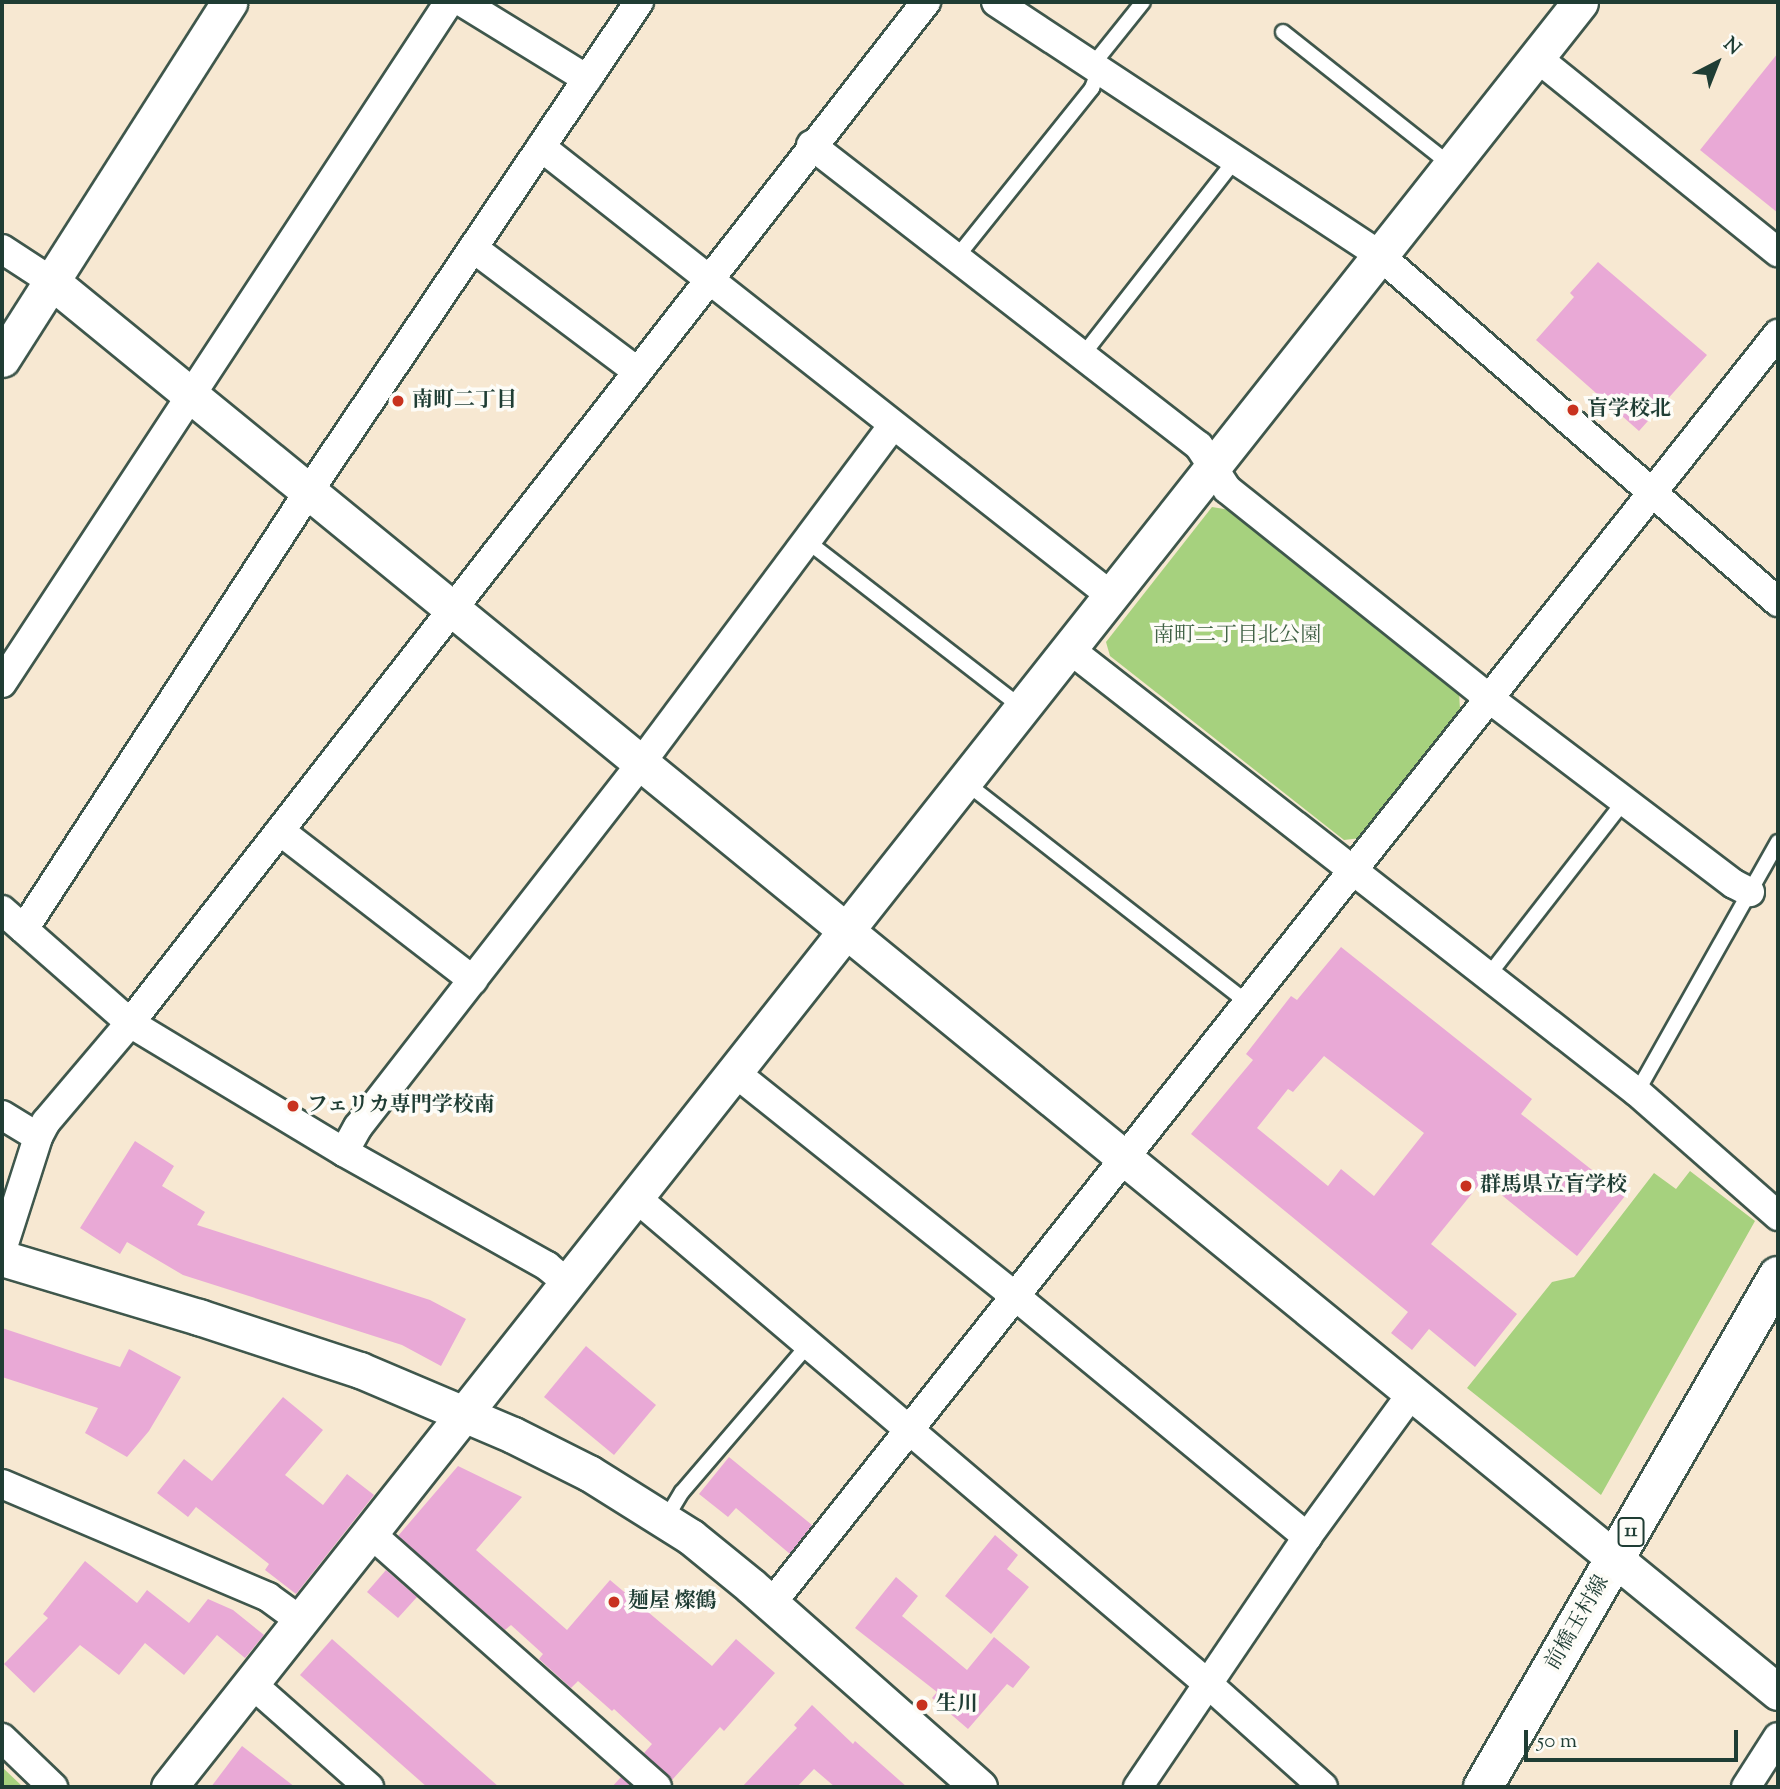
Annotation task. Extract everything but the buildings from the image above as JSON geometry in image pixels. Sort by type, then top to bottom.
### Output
[{"type":"main road","name":"前橋玉村線","points":[[1482,1787],[1778,1276]]},
{"type":"street","points":[[2,359],[229,2]]},
{"type":"street","points":[[2,682],[449,2]]},
{"type":"street","points":[[462,2],[587,79]]},
{"type":"street","points":[[24,929],[309,492],[639,2]]},
{"type":"street","points":[[2,1250],[38,1137],[47,1122],[130,1023],[710,280],[811,145],[926,2]]},
{"type":"street","points":[[996,2],[1379,255],[1778,602]]},
{"type":"street","points":[[169,1787],[1580,2]]},
{"type":"street","points":[[1536,57],[1778,252]]},
{"type":"street","points":[[811,145],[1199,446],[1227,489],[1490,699],[1734,884],[1750,892]]},
{"type":"street","points":[[541,147],[1110,595]]},
{"type":"street","points":[[473,248],[638,372]]},
{"type":"street","points":[[2,249],[51,281],[1778,1692]]},
{"type":"street","points":[[771,1604],[1778,334]]},
{"type":"street","points":[[344,1152],[358,1127],[641,763],[892,426]]},
{"type":"street","points":[[1068,648],[1637,1092],[1778,1216]]},
{"type":"street","points":[[280,831],[472,980]]},
{"type":"street","points":[[2,910],[130,1023],[344,1152],[547,1265],[566,1282]]},
{"type":"street","points":[[733,1071],[1015,1296],[1307,1537]]},
{"type":"street","points":[[2,1115],[38,1137]]},
{"type":"street","points":[[634,1196],[1208,1684],[1323,1787]]},
{"type":"street","points":[[2,1258],[297,1348],[463,1412],[589,1473],[666,1520],[771,1604],[963,1782]]},
{"type":"street","points":[[1138,1787],[1307,1537],[1412,1394]]},
{"type":"street","points":[[2,1484],[268,1597],[301,1621]]},
{"type":"street","points":[[370,1533],[657,1787]]},
{"type":"street","points":[[252,1684],[369,1787]]},
{"type":"street","points":[[1746,1787],[1778,1737]]},
{"type":"street","points":[[2,1738],[53,1787]]},
{"type":"lane","points":[[956,258],[1092,88],[1099,70],[1099,57],[1143,2]]},
{"type":"lane","points":[[1283,32],[1451,165]]},
{"type":"lane","points":[[1082,356],[1235,160]]},
{"type":"lane","points":[[807,541],[1021,707]]},
{"type":"lane","points":[[963,780],[1248,1003]]},
{"type":"lane","points":[[1488,976],[1624,801]]},
{"type":"lane","points":[[1637,1092],[1778,842]]},
{"type":"lane","points":[[666,1520],[682,1492],[809,1344]]},
{"type":"green space","name":"南町二丁目北公園","points":[[1212,507],[1230,510],[1459,692],[1460,709],[1361,838],[1344,840],[1110,656],[1106,642]]},
{"type":"green space","points":[[1690,1171],[1755,1221],[1601,1495],[1467,1388],[1552,1282],[1574,1277],[1654,1173],[1676,1189]]},
{"type":"green space","points":[[2,1767],[23,1787],[2,1787]]},
{"type":"place","name":"南町二丁目","points":[[398,401]]},
{"type":"place","name":"盲学校北","points":[[1573,410]]},
{"type":"place","name":"フェリカ専門学校南","points":[[293,1106]]},
{"type":"place","name":"群馬県立盲学校","points":[[1466,1186]]},
{"type":"place","name":"麺屋 燦鶴","points":[[614,1602]]},
{"type":"place","name":"生川","points":[[922,1705]]}]
